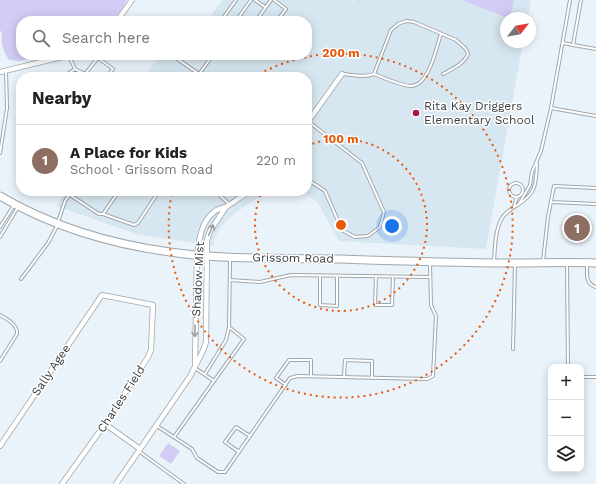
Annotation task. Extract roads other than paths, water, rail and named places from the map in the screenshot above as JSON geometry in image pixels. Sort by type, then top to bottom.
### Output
[{"type":"main road","name":"Grissom Road","points":[[0,196],[58,223],[117,242],[164,251],[197,255],[494,263],[596,263]]},
{"type":"street","points":[[121,16],[132,0]]},
{"type":"street","points":[[0,72],[48,60]]},
{"type":"street","points":[[312,116],[342,74]]},
{"type":"street","name":"Shadow Mist","points":[[195,366],[197,255],[199,238],[203,227],[215,211],[242,196]]},
{"type":"street","name":"Shadow Mist","points":[[116,484],[203,354],[206,342],[208,240],[210,231],[228,205]]},
{"type":"street","name":"Charles Field","points":[[62,484],[105,424],[148,358],[151,350],[153,305],[102,295]]},
{"type":"street","name":"Sally Agee","points":[[0,446],[102,295]]},
{"type":"street","points":[[105,424],[139,450]]},
{"type":"lane","points":[[225,16],[236,0]]},
{"type":"lane","points":[[240,16],[251,0]]},
{"type":"lane","points":[[255,0],[265,7]]},
{"type":"lane","points":[[259,16],[271,0]]},
{"type":"lane","points":[[274,0],[286,9],[281,16]]},
{"type":"lane","points":[[519,204],[530,185],[532,172],[541,151],[551,108],[570,0]]},
{"type":"lane","points":[[573,45],[581,0]]},
{"type":"lane","points":[[374,74],[391,30],[398,24],[406,21],[414,22],[456,40],[466,48],[468,56],[458,65],[443,74]]},
{"type":"lane","points":[[342,74],[371,76],[374,74],[409,86],[417,85],[423,81],[427,74],[441,34]]},
{"type":"lane","points":[[562,43],[596,49]]},
{"type":"lane","points":[[71,60],[75,69],[81,72]]},
{"type":"lane","points":[[87,72],[96,60]]},
{"type":"lane","points":[[101,60],[113,69],[111,72]]},
{"type":"lane","points":[[178,60],[193,72]]},
{"type":"lane","points":[[201,72],[209,60]]},
{"type":"lane","points":[[70,72],[75,69]]},
{"type":"lane","points":[[0,153],[8,108],[6,70]]},
{"type":"lane","points":[[551,108],[596,116]]},
{"type":"lane","points":[[312,125],[362,163],[384,212],[380,227],[368,236],[355,237],[342,230],[325,191],[312,182]]},
{"type":"lane","points":[[494,263],[498,226],[503,216],[529,197],[534,189],[537,177],[537,162]]},
{"type":"lane","points":[[516,184],[521,186],[523,190],[522,194],[516,197],[512,196],[509,191],[511,186],[516,184]]},
{"type":"lane","points":[[543,262],[554,186],[596,188]]},
{"type":"lane","points":[[21,279],[48,243],[58,223],[65,201],[69,196]]},
{"type":"lane","points":[[72,196],[99,214],[134,225],[138,223],[156,196]]},
{"type":"lane","points":[[103,214],[116,196]]},
{"type":"lane","points":[[220,196],[228,205]]},
{"type":"lane","points":[[514,207],[516,197]]},
{"type":"lane","points":[[551,202],[596,204]]},
{"type":"lane","points":[[0,226],[17,205]]},
{"type":"lane","points":[[0,237],[17,205]]},
{"type":"lane","points":[[205,374],[226,340],[229,328],[230,257]]},
{"type":"lane","points":[[156,426],[192,449],[197,458],[218,472],[225,472],[290,378],[298,376],[311,376],[427,379],[433,376],[436,316],[431,305],[430,261]]},
{"type":"lane","points":[[513,349],[515,263]]},
{"type":"lane","points":[[567,263],[568,364]]},
{"type":"lane","points":[[587,263],[588,282],[591,286],[596,287]]},
{"type":"lane","points":[[230,280],[260,282],[291,275],[430,277]]},
{"type":"lane","points":[[320,275],[320,305],[337,306],[337,276]]},
{"type":"lane","points":[[376,276],[375,305],[392,305],[393,277]]},
{"type":"lane","points":[[0,315],[15,326],[17,334],[0,361]]},
{"type":"lane","points":[[174,438],[244,339],[229,328]]},
{"type":"lane","points":[[286,385],[276,378],[289,360],[311,360],[311,376]]},
{"type":"lane","points":[[344,377],[345,360],[372,361],[372,378]]},
{"type":"lane","points":[[195,366],[214,381]]},
{"type":"lane","points":[[584,377],[596,377]]},
{"type":"lane","points":[[239,452],[225,442],[236,426],[250,436]]},
{"type":"lane","points":[[139,450],[184,484]]},
{"type":"place","name":"Rita Kay Driggers Elementary School","points":[[416,113]]},
{"type":"place","name":"A Place for Kids","points":[[577,228]]}]
